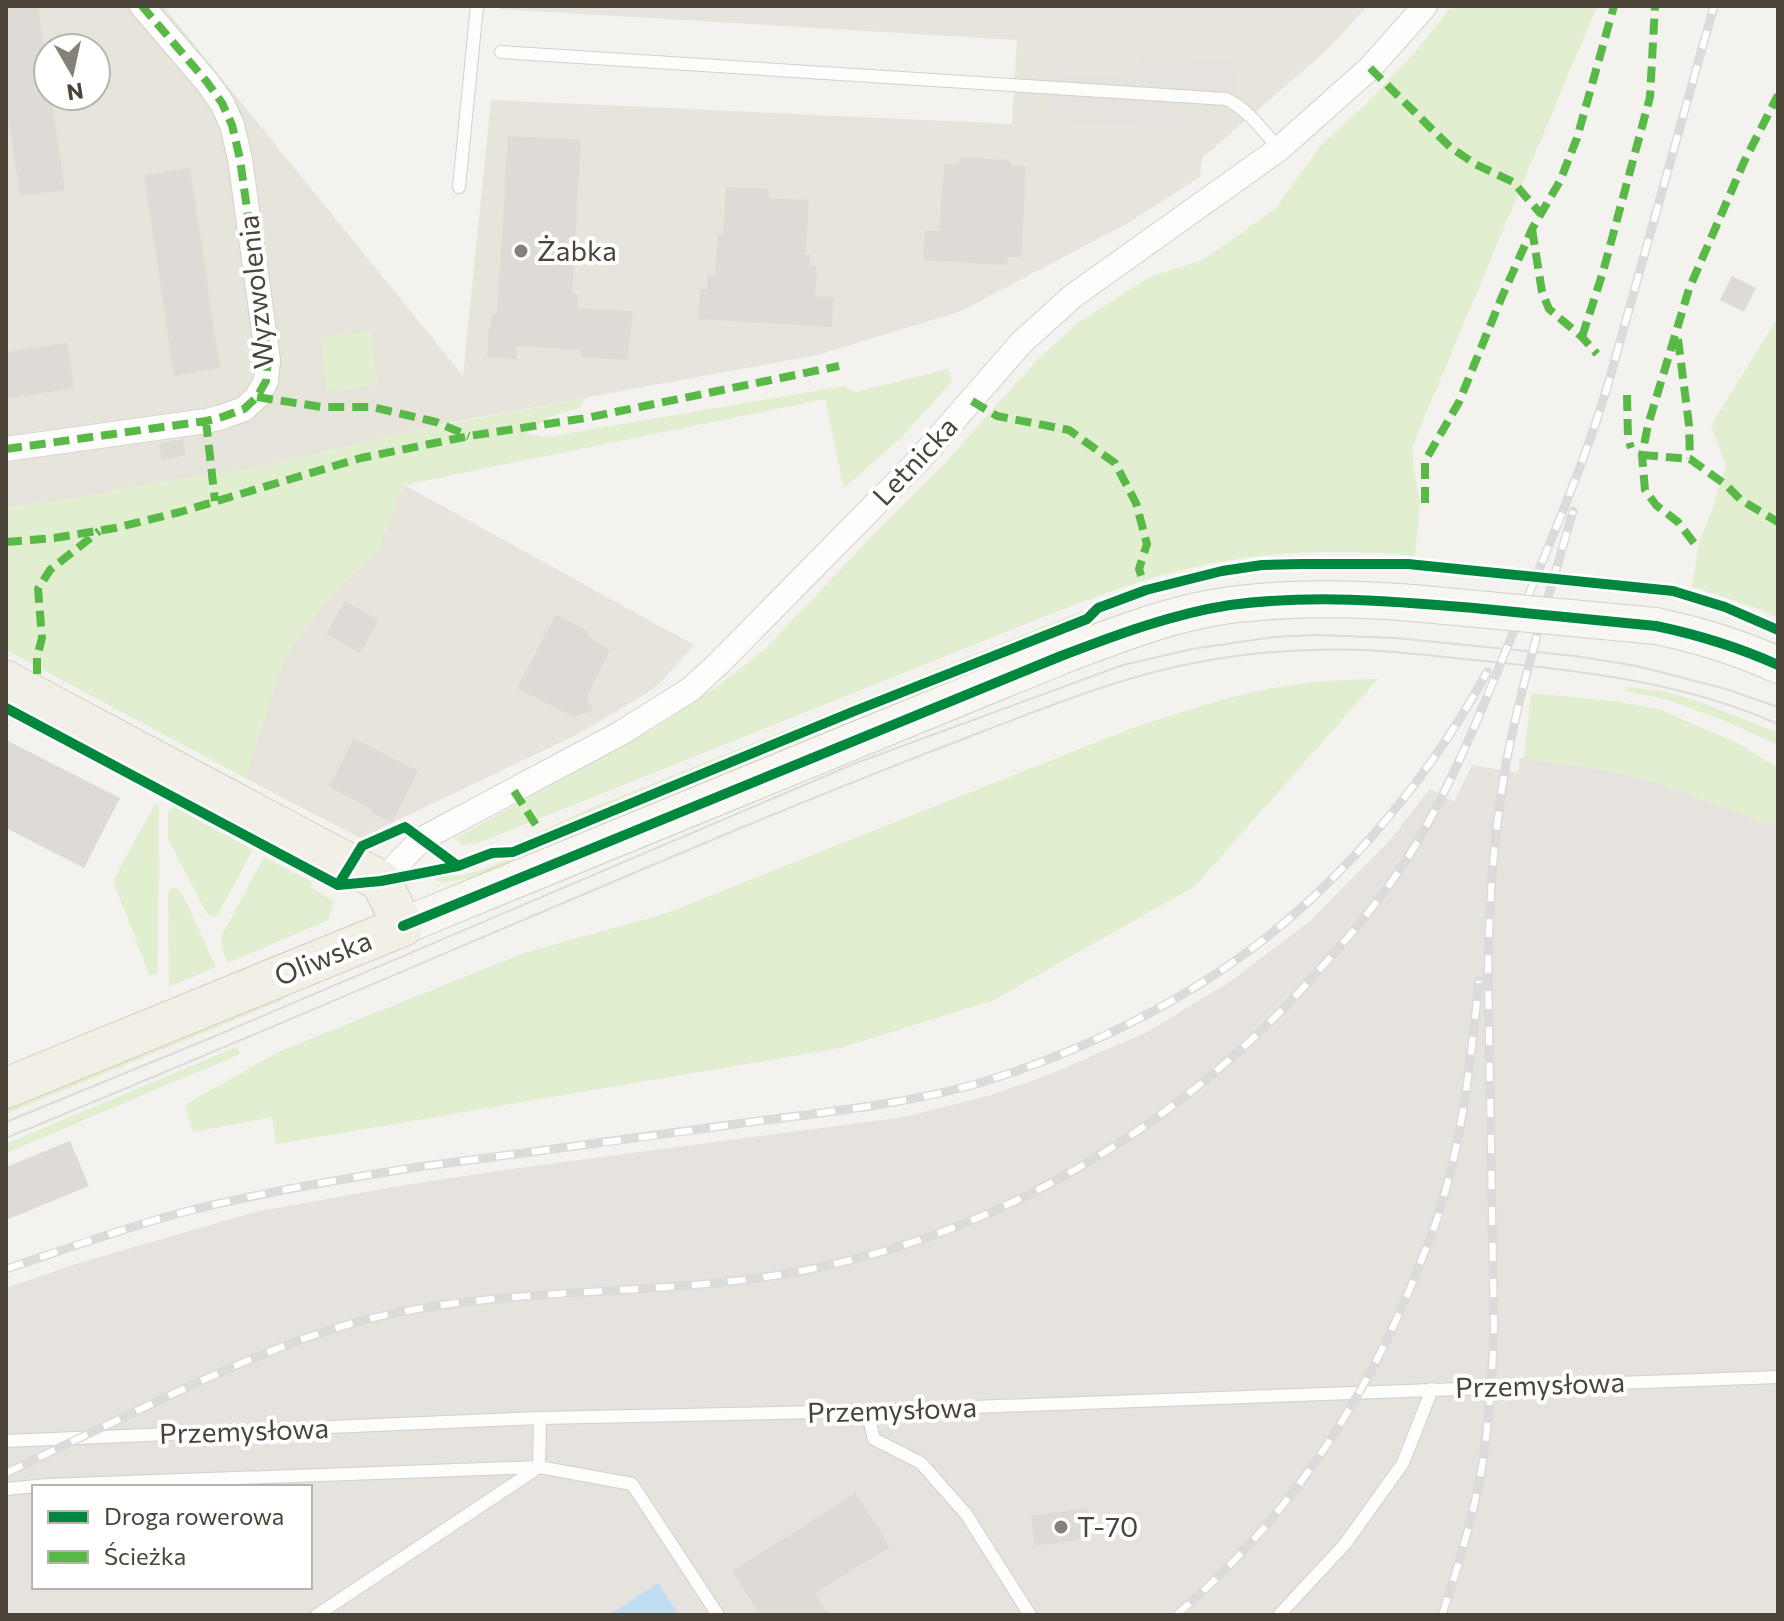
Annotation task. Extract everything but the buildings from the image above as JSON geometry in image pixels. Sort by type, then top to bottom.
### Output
[{"type":"main road","points":[[6,681],[381,881],[403,926]]},
{"type":"main road","name":"Oliwska","points":[[6,1088],[403,926]]},
{"type":"street","name":"Wyzwolenia","points":[[6,449],[209,421],[244,409],[257,397],[266,381],[268,360],[240,159],[232,125],[222,103],[207,82],[142,6]]},
{"type":"street","name":"Letnicka","points":[[381,881],[422,839],[621,733],[691,689],[920,459],[1022,342],[1073,296],[1279,149],[1370,68],[1425,6]]},
{"type":"street","name":"Oliwska","points":[[403,926],[1061,656],[1123,633],[1229,605],[1300,598],[1357,598],[1656,626],[1699,635],[1778,665]]},
{"type":"lane","points":[[459,187],[477,6]]},
{"type":"lane","points":[[501,52],[1226,99],[1238,104],[1279,149]]},
{"type":"lane","name":"Przemysłowa","points":[[6,1441],[540,1418],[867,1411],[1778,1377]]},
{"type":"lane","points":[[1279,1615],[1345,1544],[1403,1463],[1432,1389]]},
{"type":"lane","points":[[867,1411],[874,1439],[921,1463],[966,1514],[1030,1615]]},
{"type":"lane","points":[[539,1467],[540,1418]]},
{"type":"lane","points":[[317,1615],[539,1467]]},
{"type":"lane","points":[[47,1485],[539,1467],[632,1484],[718,1615]]},
{"type":"lane","points":[[6,1489],[32,1486]]},
{"type":"shaded area","points":[[6,6],[163,6],[463,376],[491,100],[1012,124],[1017,40],[499,9],[500,6],[1367,6],[1328,49],[1202,158],[1200,177],[1128,223],[959,312],[817,355],[448,423],[254,468],[6,508]]},
{"type":"shaded area","points":[[1050,49],[1066,50],[1065,75],[1137,78],[1139,55],[1238,61],[1235,108],[1187,105],[1185,128],[1046,121]]},
{"type":"shaded area","points":[[404,485],[694,645],[659,684],[576,735],[360,838],[245,778],[285,656],[331,593],[376,554]]},
{"type":"shaded area","points":[[1520,758],[1613,771],[1654,782],[1778,827],[1778,1615],[6,1615],[6,1288],[76,1264],[255,1212],[512,1169],[904,1117],[991,1095],[1053,1073],[1147,1032],[1231,981],[1310,921],[1389,841],[1430,789],[1454,802],[1472,765],[1518,773]]},
{"type":"green space","points":[[1452,6],[1597,6],[1412,447],[1420,502],[1415,556],[1356,552],[1268,555],[1210,564],[1150,579],[1058,611],[478,843],[464,845],[454,839],[657,727],[765,649],[943,465],[1038,359],[1079,322],[1150,277],[1203,260],[1275,209],[1321,145],[1365,105],[1414,53]]},
{"type":"green space","points":[[1778,317],[1778,618],[1692,586],[1699,541],[1726,466],[1711,426]]},
{"type":"green space","points":[[370,331],[378,385],[327,392],[320,338]]},
{"type":"green space","points":[[948,369],[952,381],[902,437],[844,488],[825,399],[404,485],[376,554],[331,593],[285,656],[245,778],[6,650],[6,508],[254,468],[427,428],[586,398],[579,408],[549,417],[526,434],[547,437],[844,386],[855,392]]},
{"type":"green space","points":[[1084,612],[504,848],[584,811]]},
{"type":"green space","points":[[1089,626],[475,877],[443,883],[436,880],[484,869]]},
{"type":"green space","points":[[1378,679],[1195,886],[994,1000],[840,1048],[276,1144],[272,1117],[193,1132],[185,1105],[278,1052],[524,953],[664,914],[1130,729],[1170,716],[1271,688],[1324,681]]},
{"type":"green space","points":[[1627,687],[1668,692],[1697,701],[1778,733],[1778,745],[1669,700],[1625,691]]},
{"type":"green space","points":[[1531,693],[1659,709],[1741,745],[1778,768],[1778,827],[1654,782],[1613,771],[1524,759]]},
{"type":"green space","points":[[155,804],[159,806],[158,973],[150,976],[113,881]]},
{"type":"green space","points":[[174,807],[253,850],[214,918],[207,914],[168,839],[168,812]]},
{"type":"green space","points":[[264,857],[312,882],[310,887],[334,901],[328,920],[228,963],[222,947],[222,935]]},
{"type":"green space","points":[[177,888],[216,967],[169,987],[168,895],[171,889]]},
{"type":"green space","points":[[281,994],[283,1000],[6,1114],[6,1108]]},
{"type":"green space","points":[[237,1047],[240,1054],[6,1153],[6,1144]]},
{"type":"water","points":[[658,1583],[679,1615],[609,1615]]},
{"type":"tram line","points":[[6,1122],[856,763],[1123,665],[1192,649],[1273,637],[1396,638],[1575,656],[1637,666],[1726,689],[1778,707]]},
{"type":"tram line","points":[[6,1138],[804,802],[1064,701],[1168,669],[1215,659],[1278,652],[1379,651],[1567,670],[1639,682],[1709,699],[1778,724]]},
{"type":"railway","points":[[1605,395],[1714,6]]},
{"type":"railway","points":[[6,1473],[255,1358],[314,1335],[375,1318],[510,1297],[668,1287],[773,1276],[892,1249],[958,1226],[1022,1198],[1084,1165],[1143,1127],[1252,1040],[1301,990],[1366,915],[1410,854],[1438,804],[1478,718],[1570,494],[1608,384]]},
{"type":"railway","points":[[1442,1615],[1464,1544],[1481,1472],[1491,1383],[1494,1330],[1488,972],[1491,892],[1499,812],[1521,696],[1573,511]]},
{"type":"railway","points":[[6,1269],[165,1217],[274,1192],[418,1167],[890,1103],[972,1085],[1036,1064],[1162,1006],[1220,971],[1299,910],[1336,875],[1404,798],[1435,756],[1487,672]]},
{"type":"railway","points":[[1176,1615],[1216,1579],[1286,1501],[1347,1414],[1396,1320],[1434,1228],[1450,1175],[1466,1093],[1479,981]]},
{"type":"marked path","points":[[6,449],[222,417],[244,409],[257,397],[266,381],[268,360],[240,159],[232,125],[222,103],[207,82],[142,6]]},
{"type":"marked path","points":[[1425,503],[1425,461],[1459,402],[1532,229],[1560,181],[1577,138],[1614,6]]},
{"type":"marked path","points":[[1582,337],[1603,272],[1650,97],[1655,6]]},
{"type":"marked path","points":[[1370,68],[1450,147],[1475,164],[1513,182],[1541,214]]},
{"type":"marked path","points":[[1694,543],[1678,522],[1656,505],[1645,490],[1642,455],[1689,289],[1744,162],[1778,95]]},
{"type":"marked path","points":[[1532,229],[1542,292],[1549,309],[1597,354]]},
{"type":"marked path","points":[[1678,339],[1690,459]]},
{"type":"marked path","points":[[6,542],[115,528],[180,512],[361,458],[469,436],[586,418],[839,366]]},
{"type":"marked path","points":[[1627,395],[1631,448]]},
{"type":"marked path","points":[[257,397],[322,407],[372,407],[436,422],[469,436]]},
{"type":"marked path","points":[[972,401],[997,416],[1069,430],[1115,463],[1136,503],[1147,544],[1139,569],[1146,590]]},
{"type":"marked path","points":[[206,421],[215,501]]},
{"type":"marked path","points":[[1642,455],[1690,459],[1741,500],[1778,522]]},
{"type":"marked path","points":[[37,674],[42,638],[38,589],[50,570],[99,531]]},
{"type":"marked path","points":[[514,791],[536,825]]},
{"type":"cycle path","points":[[6,708],[338,885],[381,881],[458,866],[492,853],[513,852],[1087,619],[1098,608],[1146,590],[1222,571],[1262,565],[1408,564],[1673,591],[1725,607],[1778,630]]},
{"type":"cycle path","points":[[403,926],[1061,656],[1144,626],[1208,609],[1322,599],[1474,608],[1656,626],[1718,642],[1778,665]]},
{"type":"cycle path","points":[[338,885],[362,846],[405,827],[458,866]]},
{"type":"place","name":"Żabka","points":[[521,251]]},
{"type":"place","name":"T-70","points":[[1061,1527]]}]
